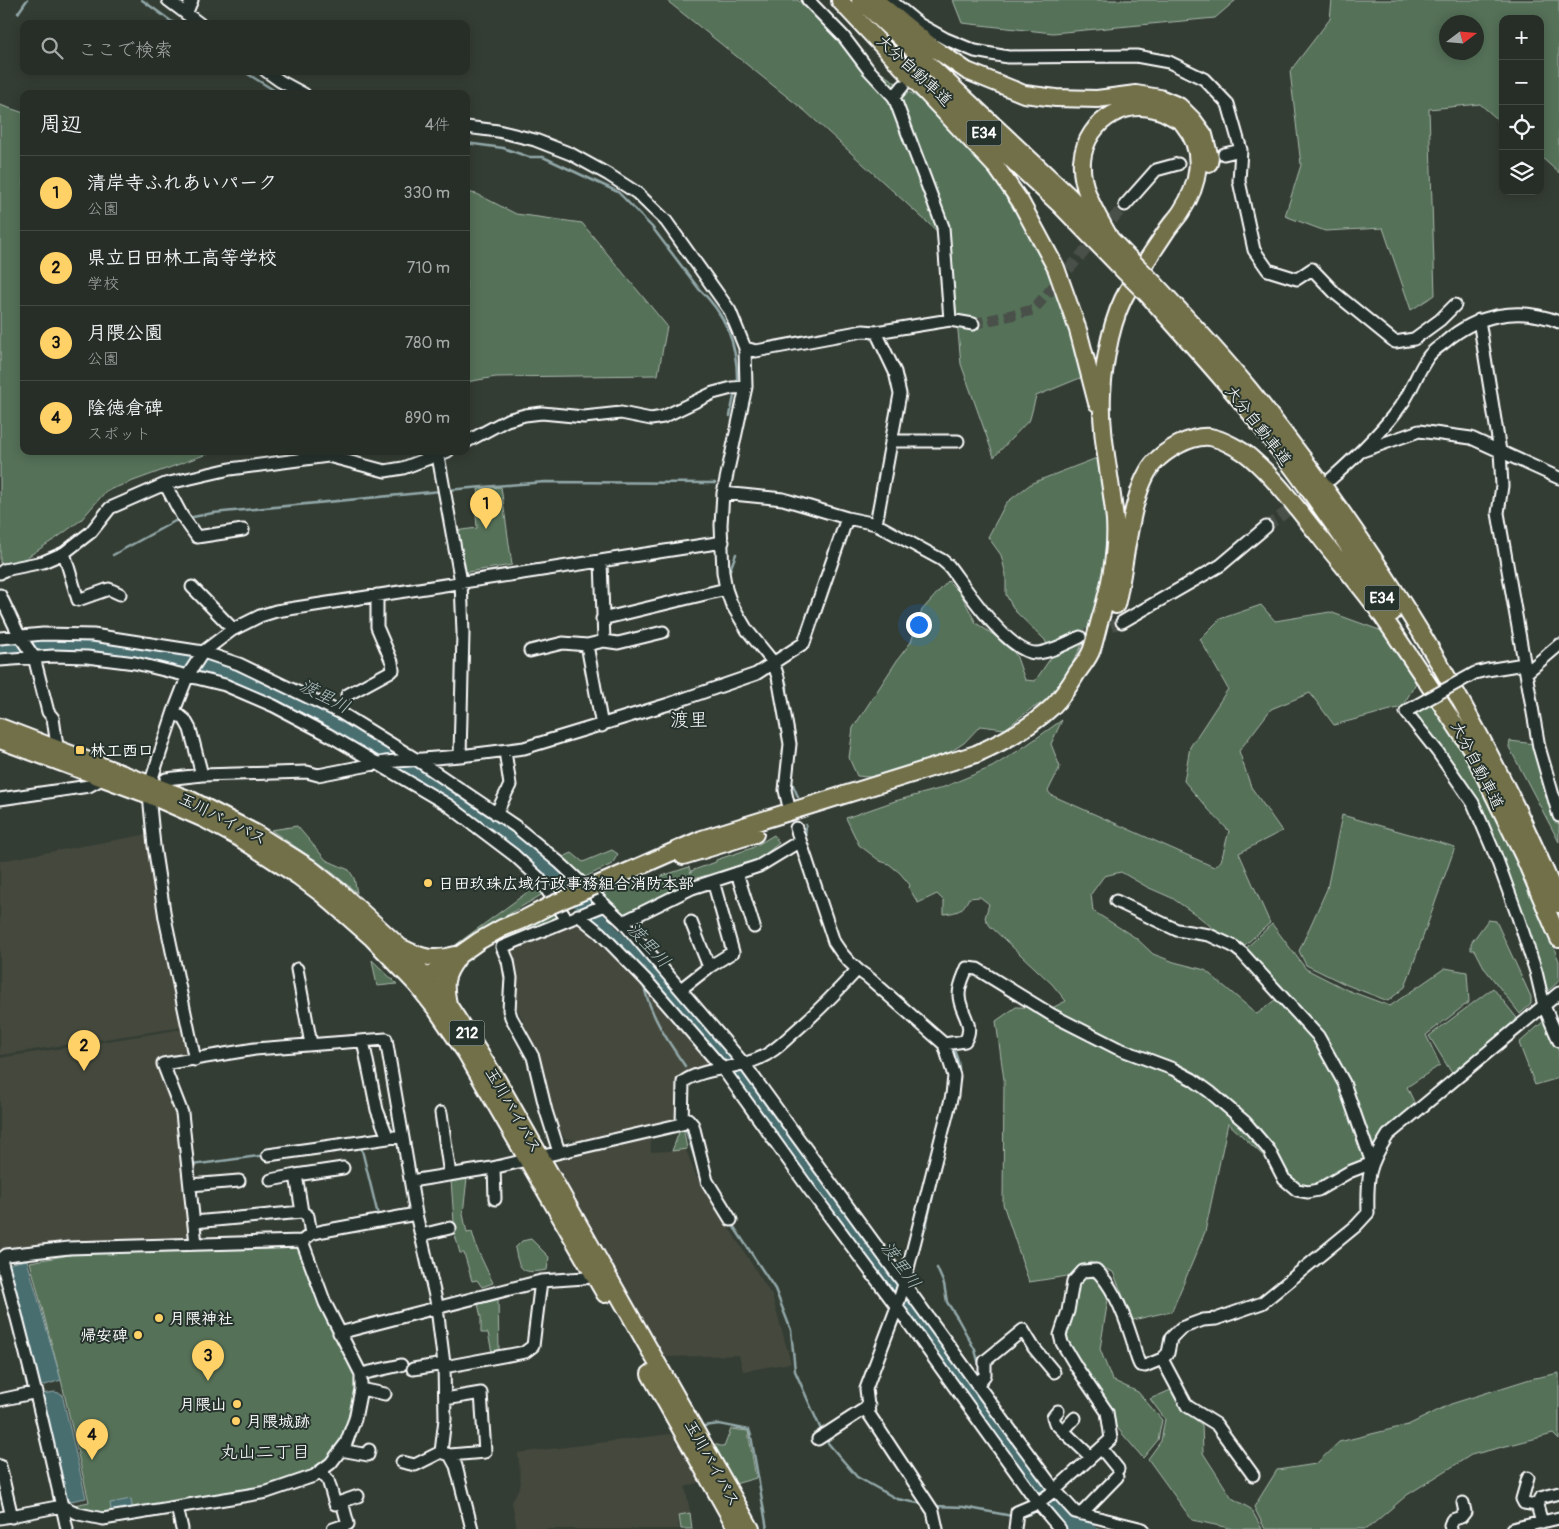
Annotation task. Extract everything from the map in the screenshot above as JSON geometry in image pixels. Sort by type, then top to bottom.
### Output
[{"type":"highway","name":"大分自動車道","points":[[840,0],[1127,265],[1249,390],[1330,496],[1414,622],[1482,743],[1512,801],[1559,904]]},
{"type":"highway","points":[[840,0],[997,168],[1020,201],[1056,268],[1078,330],[1103,425]]},
{"type":"highway","name":"大分自動車道","points":[[860,0],[1069,196],[1111,240],[1127,265]]},
{"type":"highway","points":[[874,0],[932,47],[967,71],[980,77],[1024,94],[1056,98],[1097,99],[1136,94],[1160,98],[1179,106],[1193,120],[1204,136],[1210,158],[1204,186],[1194,206],[1160,250],[1133,295],[1120,328],[1112,365],[1110,388],[1112,426],[1127,543]]},
{"type":"highway","points":[[421,982],[461,953],[502,928],[702,838],[976,754],[998,744],[1052,708],[1092,651],[1109,591],[1116,546],[1103,425],[1102,395],[1104,369],[1113,325],[1121,303],[1168,228],[1182,211],[1194,187],[1199,171],[1198,155],[1193,139],[1183,123],[1162,111],[1150,108],[1132,108],[1115,112],[1101,121],[1089,137],[1082,162],[1083,178],[1088,196],[1111,240]]},
{"type":"highway","name":"大分自動車道","points":[[1151,288],[1320,504],[1402,629],[1472,750],[1524,857],[1559,939]]},
{"type":"highway","points":[[614,877],[958,770],[1006,750],[1030,733],[1065,704],[1096,660],[1104,644],[1122,582],[1127,543],[1142,482],[1154,463],[1175,445],[1194,439],[1210,437],[1234,446],[1250,457],[1279,487],[1380,613],[1472,750]]},
{"type":"highway","name":"玉川バイパス","points":[[0,727],[102,779],[155,786],[204,819],[298,876],[322,894],[448,1004],[497,1080],[534,1159]]},
{"type":"highway","name":"玉川バイパス","points":[[0,740],[58,755],[155,786],[191,800],[228,818],[282,849],[310,868],[340,892],[401,948],[436,1009],[534,1159],[751,1529]]},
{"type":"highway","points":[[401,948],[416,955],[437,960],[461,953]]},
{"type":"highway","points":[[448,1004],[445,989],[446,978],[461,953]]},
{"type":"highway","name":"玉川バイパス","points":[[600,1273],[737,1529]]},
{"type":"street","points":[[168,0],[194,20]]},
{"type":"street","points":[[186,14],[192,0]]},
{"type":"street","points":[[808,0],[843,36],[868,69],[894,97],[943,228],[950,320]]},
{"type":"street","points":[[890,0],[944,42],[975,52],[1008,57],[1136,56],[1169,62],[1204,79],[1228,104],[1241,150],[1239,181],[1254,250],[1268,270],[1296,279],[1312,269],[1336,294],[1395,342],[1414,339],[1440,320],[1454,305]]},
{"type":"street","points":[[270,75],[286,90]]},
{"type":"street","points":[[894,97],[903,86]]},
{"type":"street","points":[[470,127],[498,130],[535,140],[571,154],[609,174],[637,193],[666,221],[730,311],[745,348],[723,493],[723,572],[731,603],[747,630],[776,660],[790,744],[785,790],[788,803]]},
{"type":"street","points":[[1224,154],[1241,150]]},
{"type":"street","points":[[1125,204],[1156,170],[1178,164]]},
{"type":"street","points":[[1331,480],[1362,451],[1404,401],[1428,356],[1454,333],[1480,320],[1516,313],[1547,317],[1559,322]]},
{"type":"street","points":[[745,348],[756,351],[863,331],[876,332],[950,320],[973,324]]},
{"type":"street","points":[[1480,320],[1500,451],[1502,486],[1498,513],[1539,747],[1559,816]]},
{"type":"street","points":[[876,332],[895,372],[900,394],[876,524]]},
{"type":"street","points":[[470,440],[507,420],[525,415],[542,413],[584,417],[620,414],[637,417],[663,417],[713,393],[739,387]]},
{"type":"street","points":[[1362,451],[1419,431],[1472,438],[1559,478]]},
{"type":"street","points":[[891,441],[958,441]]},
{"type":"street","points":[[0,573],[4,570],[43,562],[64,552],[91,532],[110,508],[165,484],[230,469],[328,456],[385,471],[403,468],[440,455]]},
{"type":"street","points":[[443,455],[444,490],[461,582],[463,633],[460,756]]},
{"type":"street","points":[[165,484],[184,519],[198,537],[243,530]]},
{"type":"street","points":[[723,493],[783,499],[847,518],[876,524],[942,560],[1002,634],[1026,650],[1036,653],[1080,637]]},
{"type":"street","points":[[155,786],[202,775],[306,772],[318,775],[382,763],[524,748],[602,726],[756,674],[804,643],[847,518]]},
{"type":"street","points":[[1122,622],[1221,565],[1266,527]]},
{"type":"street","points":[[195,1060],[165,918],[154,846],[155,786],[174,711],[188,675],[203,652],[233,629],[260,616],[276,611],[723,542]]},
{"type":"street","points":[[64,552],[78,600],[109,589],[120,594]]},
{"type":"street","points":[[601,562],[604,642]]},
{"type":"street","points":[[192,587],[233,629]]},
{"type":"street","points":[[602,619],[726,589]]},
{"type":"street","points":[[0,595],[19,635],[34,657],[48,712],[53,718],[58,755]]},
{"type":"street","points":[[347,695],[393,670],[392,662],[377,627],[377,595]]},
{"type":"street","points":[[530,650],[563,643],[586,645],[604,642],[618,643],[663,632]]},
{"type":"street","points":[[0,638],[19,635],[93,635],[203,652],[238,664],[341,713],[418,760],[515,826],[560,863],[622,922],[745,1065],[1055,1490],[1075,1512],[1143,1529]]},
{"type":"street","points":[[586,645],[602,726]]},
{"type":"street","points":[[1559,645],[1525,669],[1487,670],[1475,673],[1406,712],[1437,750],[1473,803],[1518,916],[1536,972],[1552,999],[1559,1041]]},
{"type":"street","points":[[0,660],[53,656],[114,660],[188,675],[224,685],[274,706],[382,763],[448,805],[514,855],[542,882],[567,920]]},
{"type":"street","points":[[174,711],[185,720],[190,729],[202,775]]},
{"type":"street","points":[[496,814],[510,786],[505,751]]},
{"type":"street","points":[[0,799],[89,786],[102,779]]},
{"type":"street","points":[[796,828],[834,942],[840,951],[857,970],[948,1043],[954,1076],[952,1095],[904,1284],[866,1389],[869,1414],[933,1511],[937,1529]]},
{"type":"street","points":[[622,922],[692,888],[759,866],[800,841]]},
{"type":"street","points":[[737,873],[754,927]]},
{"type":"street","points":[[681,989],[709,967],[733,952],[712,881]]},
{"type":"street","points":[[1116,901],[1177,930],[1209,935],[1233,946],[1242,953],[1318,1036],[1344,1083],[1372,1163]]},
{"type":"street","points":[[559,1152],[546,1111],[533,1057],[509,1010],[511,978],[508,961],[502,947],[605,905]]},
{"type":"street","points":[[578,915],[600,932],[646,980],[723,1069],[1038,1503],[1060,1529]]},
{"type":"street","points":[[691,922],[709,967]]},
{"type":"street","points":[[948,1043],[965,1041],[968,1037],[970,1026],[960,999],[960,991],[967,968],[977,969],[1052,1015],[1117,1048],[1173,1069],[1192,1079],[1245,1122],[1268,1150],[1284,1179],[1297,1190],[1308,1192],[1318,1190],[1349,1172],[1372,1163]]},
{"type":"street","points":[[297,969],[311,1044]]},
{"type":"street","points":[[411,1181],[494,1168],[682,1124],[683,1082],[691,1076],[745,1065],[774,1050],[820,1009],[857,970]]},
{"type":"street","points":[[1015,1526],[1018,1512],[1038,1503],[1055,1490],[1111,1439],[1107,1412],[1077,1368],[1062,1343],[1060,1335],[1068,1310],[1073,1282],[1083,1271],[1096,1270],[1104,1277],[1124,1316],[1136,1358],[1140,1365],[1145,1366],[1162,1359],[1168,1353],[1171,1338],[1181,1328],[1203,1320],[1216,1319],[1262,1303],[1356,1226],[1368,1213],[1367,1186],[1372,1163],[1388,1135],[1552,999]]},
{"type":"street","points":[[196,1244],[182,1113],[163,1064],[195,1060],[255,1048],[386,1039],[416,1214],[437,1308],[444,1366],[446,1453],[456,1466],[472,1529]]},
{"type":"street","points":[[363,1040],[377,1110],[388,1138]]},
{"type":"street","points":[[440,1113],[450,1175]]},
{"type":"street","points":[[682,1120],[688,1119],[693,1125],[707,1181],[732,1220]]},
{"type":"street","points":[[268,1155],[402,1136]]},
{"type":"street","points":[[271,1180],[342,1168]]},
{"type":"street","points":[[494,1168],[495,1199]]},
{"type":"street","points":[[296,1175],[302,1212]]},
{"type":"street","points":[[809,1189],[825,1177]]},
{"type":"street","points":[[190,1185],[240,1181]]},
{"type":"street","points":[[194,1222],[302,1212],[308,1216],[311,1234]]},
{"type":"street","points":[[67,1529],[37,1392],[4,1284],[1,1259],[6,1255],[69,1248],[302,1242],[311,1234],[416,1214]]},
{"type":"street","points":[[421,1235],[450,1228]]},
{"type":"street","points":[[0,1518],[62,1506],[78,1514],[103,1519],[177,1507],[267,1492],[314,1476],[331,1463],[346,1443],[355,1418],[361,1390],[361,1374],[325,1303],[302,1242]]},
{"type":"street","points":[[340,1333],[541,1281],[585,1278],[600,1273]]},
{"type":"street","points":[[413,1369],[444,1366],[525,1352],[533,1346],[541,1281]]},
{"type":"street","points":[[977,1385],[985,1375],[985,1361],[1023,1330],[1034,1348],[1054,1372]]},
{"type":"street","points":[[1162,1359],[1187,1406],[1216,1424],[1253,1474]]},
{"type":"street","points":[[361,1374],[401,1365]]},
{"type":"street","points":[[361,1390],[385,1394]]},
{"type":"street","points":[[0,1400],[37,1392]]},
{"type":"street","points":[[402,1462],[415,1465],[446,1453],[485,1452],[481,1393],[445,1399]]},
{"type":"street","points":[[818,1439],[869,1406]]},
{"type":"street","points":[[1058,1411],[1053,1417],[1055,1423],[1091,1457]]},
{"type":"street","points":[[981,1423],[998,1413]]},
{"type":"street","points":[[1063,1431],[1074,1418]]},
{"type":"street","points":[[1081,1514],[1118,1473],[1100,1448]]},
{"type":"street","points":[[341,1450],[368,1455],[369,1450]]},
{"type":"street","points":[[0,1466],[12,1517]]},
{"type":"street","points":[[320,1472],[328,1480],[335,1504],[358,1496]]},
{"type":"street","points":[[1528,1478],[1522,1499],[1524,1503],[1537,1505]]},
{"type":"street","points":[[1542,1523],[1537,1505],[1540,1498],[1559,1493]]},
{"type":"street","points":[[332,1529],[348,1524],[342,1502]]},
{"type":"street","points":[[1451,1529],[1452,1520],[1461,1517],[1465,1512],[1463,1503]]},
{"type":"street","points":[[177,1507],[182,1529]]},
{"type":"street","points":[[1512,1529],[1559,1518]]},
{"type":"shaded area","points":[[149,834],[163,927],[182,1027],[0,1055],[0,861]]},
{"type":"shaded area","points":[[579,920],[598,936],[716,1067],[682,1075],[677,1120],[644,1129],[580,1141],[565,1138],[557,1128],[539,1056],[514,1001],[508,949]]},
{"type":"shaded area","points":[[184,1029],[191,1056],[160,1062],[179,1113],[193,1240],[0,1256],[0,1058]]},
{"type":"shaded area","points":[[650,1135],[651,1152],[686,1150],[696,1176],[772,1296],[791,1363],[743,1371],[739,1355],[665,1357],[553,1157]]},
{"type":"shaded area","points":[[671,1434],[700,1482],[685,1487],[691,1516],[678,1518],[679,1529],[517,1529],[512,1502],[521,1484],[518,1453]]},
{"type":"green space","points":[[666,0],[798,0],[845,48],[940,113],[986,165],[1049,266],[1085,376],[1036,396],[1030,419],[994,457],[961,364],[950,243],[805,111]]},
{"type":"green space","points":[[953,0],[1236,0],[1215,18],[1053,33],[962,23]]},
{"type":"green space","points":[[1332,0],[1559,0],[1559,173],[1544,160],[1544,15],[1499,15],[1499,121],[1480,104],[1429,109],[1435,295],[1411,310],[1383,228],[1325,231],[1285,216],[1301,165],[1290,71],[1330,19]]},
{"type":"green space","points":[[0,105],[20,112],[20,455],[204,455],[106,491],[81,520],[58,537],[21,561],[0,563]]},
{"type":"green space","points":[[470,193],[477,194],[516,214],[582,223],[667,326],[658,375],[496,377],[470,381]]},
{"type":"green space","points":[[1102,456],[1112,545],[1106,590],[1080,649],[1061,684],[1048,700],[1031,709],[1005,729],[980,726],[964,743],[950,752],[881,778],[857,776],[849,758],[853,728],[911,642],[922,610],[948,581],[961,594],[976,623],[1004,642],[1016,655],[1025,680],[1035,681],[1052,656],[1045,640],[1015,611],[1006,595],[1006,575],[1001,555],[988,537],[1006,503],[1032,483]]},
{"type":"green space","points":[[501,487],[512,565],[461,573],[454,531],[477,528],[475,501],[480,499],[478,489]]},
{"type":"green space","points":[[1261,605],[1275,621],[1330,612],[1382,631],[1416,683],[1402,707],[1334,725],[1310,693],[1271,709],[1239,751],[1251,787],[1282,831],[1239,853],[1270,923],[1245,945],[1219,933],[1172,898],[1147,887],[1121,872],[1104,876],[1091,894],[1093,911],[1136,938],[1153,954],[1205,970],[1257,1014],[1276,999],[1314,1040],[1338,1082],[1366,1161],[1339,1171],[1320,1185],[1296,1186],[1228,1123],[1205,1232],[1172,1311],[1133,1320],[1113,1272],[1090,1262],[1068,1276],[1029,1282],[1003,1204],[1004,1080],[996,1021],[1016,1007],[1052,1008],[1066,1001],[1052,984],[990,926],[985,918],[989,904],[980,897],[969,898],[960,910],[944,914],[944,901],[937,894],[918,903],[909,888],[910,885],[900,873],[859,845],[846,818],[895,801],[939,789],[992,767],[1062,720],[1051,744],[1060,767],[1048,791],[1051,795],[1214,867],[1221,861],[1229,831],[1184,781],[1190,747],[1228,689],[1200,639],[1220,619]]},
{"type":"green space","points":[[1432,703],[1471,767],[1520,864],[1559,961],[1559,981],[1547,992],[1524,917],[1494,835],[1474,798],[1410,714]]},
{"type":"green space","points":[[1510,741],[1535,744],[1559,824],[1559,842],[1509,747]]},
{"type":"green space","points":[[1342,815],[1455,847],[1405,987],[1388,1001],[1347,985],[1306,965],[1299,951],[1327,889]]},
{"type":"green space","points":[[297,826],[326,860],[349,870],[354,878],[357,893],[328,869],[271,830]]},
{"type":"green space","points":[[774,835],[779,843],[758,860],[697,878],[693,875],[696,878],[639,908],[620,915],[596,891],[610,884],[638,884],[689,867],[691,873],[691,871],[716,862],[716,860],[752,848]]},
{"type":"green space","points":[[612,850],[618,854],[612,864],[583,878],[563,857],[572,853],[583,862]]},
{"type":"green space","points":[[533,888],[543,894],[450,949]]},
{"type":"green space","points":[[557,909],[560,917],[556,921],[515,934],[487,946],[520,926]]},
{"type":"green space","points":[[1488,920],[1496,921],[1531,997],[1531,1004],[1520,1014],[1485,969],[1475,950],[1471,950],[1471,943]]},
{"type":"green space","points":[[1272,924],[1306,969],[1347,990],[1390,1006],[1445,968],[1467,972],[1469,1002],[1426,1035],[1440,1065],[1407,1087],[1415,1104],[1385,1133],[1372,1154],[1339,1061],[1321,1031],[1258,965],[1246,948]]},
{"type":"green space","points":[[372,960],[397,984],[377,986]]},
{"type":"green space","points":[[1493,988],[1520,1022],[1453,1075],[1429,1036]]},
{"type":"green space","points":[[1545,1020],[1559,1052],[1559,1078],[1535,1085],[1519,1043]]},
{"type":"green space","points":[[683,1126],[687,1149],[672,1151],[681,1127]]},
{"type":"green space","points":[[467,1178],[463,1214],[467,1233],[472,1232],[477,1249],[493,1283],[482,1287],[477,1280],[472,1281],[464,1253],[460,1253],[455,1235],[451,1180]]},
{"type":"green space","points":[[531,1239],[549,1257],[547,1270],[527,1271],[518,1262],[515,1248],[522,1241]]},
{"type":"green space","points":[[302,1248],[321,1303],[355,1377],[356,1394],[344,1437],[335,1452],[319,1469],[262,1489],[103,1516],[69,1506],[89,1502],[62,1384],[30,1262],[92,1251]]},
{"type":"green space","points":[[1084,1274],[1099,1280],[1108,1299],[1100,1349],[1112,1380],[1138,1392],[1162,1420],[1158,1440],[1143,1458],[1114,1424],[1070,1349],[1067,1333],[1075,1287]]},
{"type":"green space","points":[[498,1299],[499,1349],[492,1352],[488,1333],[481,1333],[481,1317],[478,1304]]},
{"type":"green space","points":[[1559,1373],[1559,1440],[1553,1434],[1471,1455],[1407,1495],[1367,1529],[1265,1529],[1254,1507],[1277,1470],[1316,1464],[1339,1442],[1408,1425],[1451,1404],[1530,1379]]},
{"type":"green space","points":[[1173,1389],[1184,1410],[1202,1425],[1203,1453],[1232,1498],[1251,1509],[1262,1529],[1234,1529],[1192,1520],[1148,1459],[1161,1441],[1165,1419],[1150,1399]]},
{"type":"green space","points":[[731,1429],[748,1431],[756,1478],[735,1484],[714,1444],[724,1447]]},
{"type":"green space","points":[[690,1513],[692,1529],[681,1529],[679,1515]]},
{"type":"water","points":[[27,1260],[61,1380],[39,1387],[7,1264]]},
{"type":"water","points":[[55,1392],[62,1394],[86,1498],[66,1502],[41,1394]]},
{"type":"water","points":[[131,1499],[133,1512],[112,1516],[110,1503]]},
{"type":"water","points":[[1055,1501],[1072,1519],[1101,1529],[1063,1529],[1046,1509]]},
{"type":"waterway","points":[[18,13],[27,0]]},
{"type":"waterway","points":[[142,0],[170,20]]},
{"type":"waterway","points":[[249,75],[274,90]]},
{"type":"waterway","points":[[470,144],[503,148],[529,157],[543,157],[618,192],[652,227],[723,320],[733,344],[737,383]]},
{"type":"waterway","points":[[730,416],[735,391]]},
{"type":"waterway","points":[[447,490],[545,482],[715,483]]},
{"type":"waterway","points":[[188,518],[213,513],[441,491]]},
{"type":"waterway","points":[[113,555],[180,520]]},
{"type":"waterway","points":[[728,575],[736,554]]},
{"type":"waterway","points":[[755,631],[776,656]]},
{"type":"waterway","name":"渡里川","points":[[0,651],[35,647],[93,647],[176,661],[227,674],[294,702],[378,747],[464,803],[562,882],[646,970],[728,1063],[1055,1510],[1068,1522],[1088,1529]]},
{"type":"waterway","points":[[780,663],[787,686],[787,696]]},
{"type":"waterway","points":[[788,701],[796,743],[793,765]]},
{"type":"waterway","points":[[791,780],[798,797]]},
{"type":"waterway","points":[[806,825],[805,838],[807,844]]},
{"type":"waterway","points":[[644,987],[656,1019],[685,1066]]},
{"type":"waterway","points":[[952,1046],[958,1062],[959,1079]]},
{"type":"waterway","points":[[685,1127],[698,1168]]},
{"type":"waterway","points":[[361,1146],[378,1215]]},
{"type":"waterway","points":[[192,1165],[266,1155]]},
{"type":"waterway","points":[[927,1227],[936,1182]]},
{"type":"waterway","points":[[732,1224],[775,1289],[791,1330],[795,1371],[822,1432]]},
{"type":"waterway","points":[[937,1268],[944,1284],[947,1302],[975,1350],[980,1368]]},
{"type":"waterway","points":[[704,1426],[719,1424],[749,1430],[767,1529]]},
{"type":"waterway","points":[[826,1439],[857,1477],[897,1499],[923,1504]]},
{"type":"waterway","points":[[934,1506],[964,1507],[1012,1516]]},
{"type":"waterway","points":[[1020,1517],[1033,1513]]},
{"type":"tunnel","points":[[973,324],[1033,310],[1125,205]]},
{"type":"tunnel","points":[[1266,527],[1317,489]]},
{"type":"tunnel","points":[[1080,637],[1122,622]]},
{"type":"place","name":"清岸寺ふれあいパーク","points":[[486,529]]},
{"type":"place","name":"林工西口","points":[[80,750]]},
{"type":"place","name":"日田玖珠広域行政事務組合消防本部","points":[[428,883]]},
{"type":"place","name":"県立日田林工高等学校","points":[[84,1071]]},
{"type":"place","name":"月隈神社","points":[[159,1318]]},
{"type":"place","name":"帰安碑","points":[[138,1335]]},
{"type":"place","name":"月隈公園","points":[[208,1381]]},
{"type":"place","name":"月隈山","points":[[237,1404]]},
{"type":"place","name":"月隈城跡","points":[[236,1421]]},
{"type":"place","name":"陰徳倉碑","points":[[92,1460]]},
{"type":"district","name":"渡里","points":[[689,719]]},
{"type":"district","name":"丸山二丁目","points":[[265,1452]]}]
